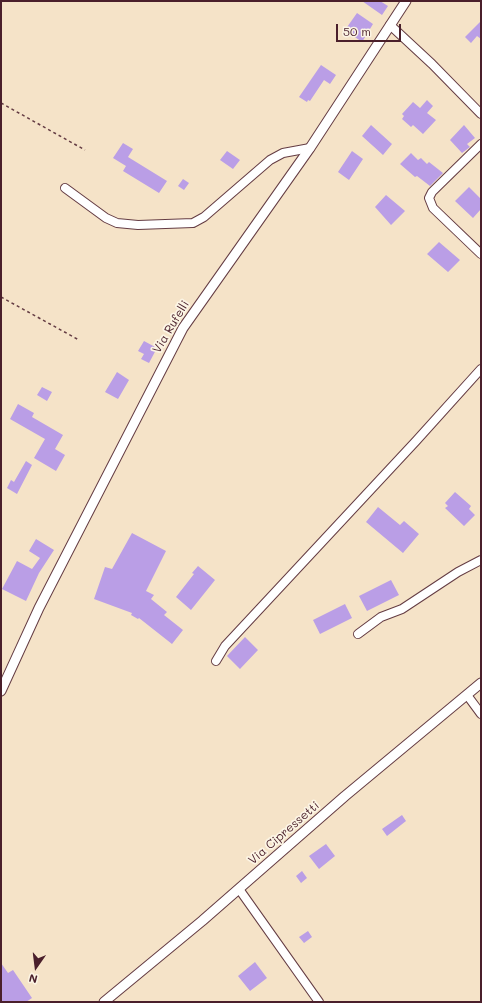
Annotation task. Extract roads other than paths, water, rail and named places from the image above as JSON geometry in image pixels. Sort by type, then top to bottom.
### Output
[{"type":"street","name":"Via Rufelli","points":[[1,691],[40,608],[177,338],[194,310],[310,148],[406,1]]},
{"type":"street","points":[[390,25],[432,64],[481,114]]},
{"type":"street","points":[[481,144],[432,192],[429,198],[433,208],[481,254]]},
{"type":"street","points":[[65,188],[110,220],[117,223],[138,226],[193,223],[204,217],[270,160],[283,153],[310,148]]},
{"type":"street","points":[[216,661],[225,646],[481,369]]},
{"type":"street","points":[[358,634],[381,617],[402,609],[458,572],[481,560]]},
{"type":"street","name":"Via Cipressetti","points":[[104,1002],[239,889],[345,796],[481,683]]},
{"type":"street","points":[[466,695],[481,714]]},
{"type":"street","points":[[239,889],[319,1002]]}]
